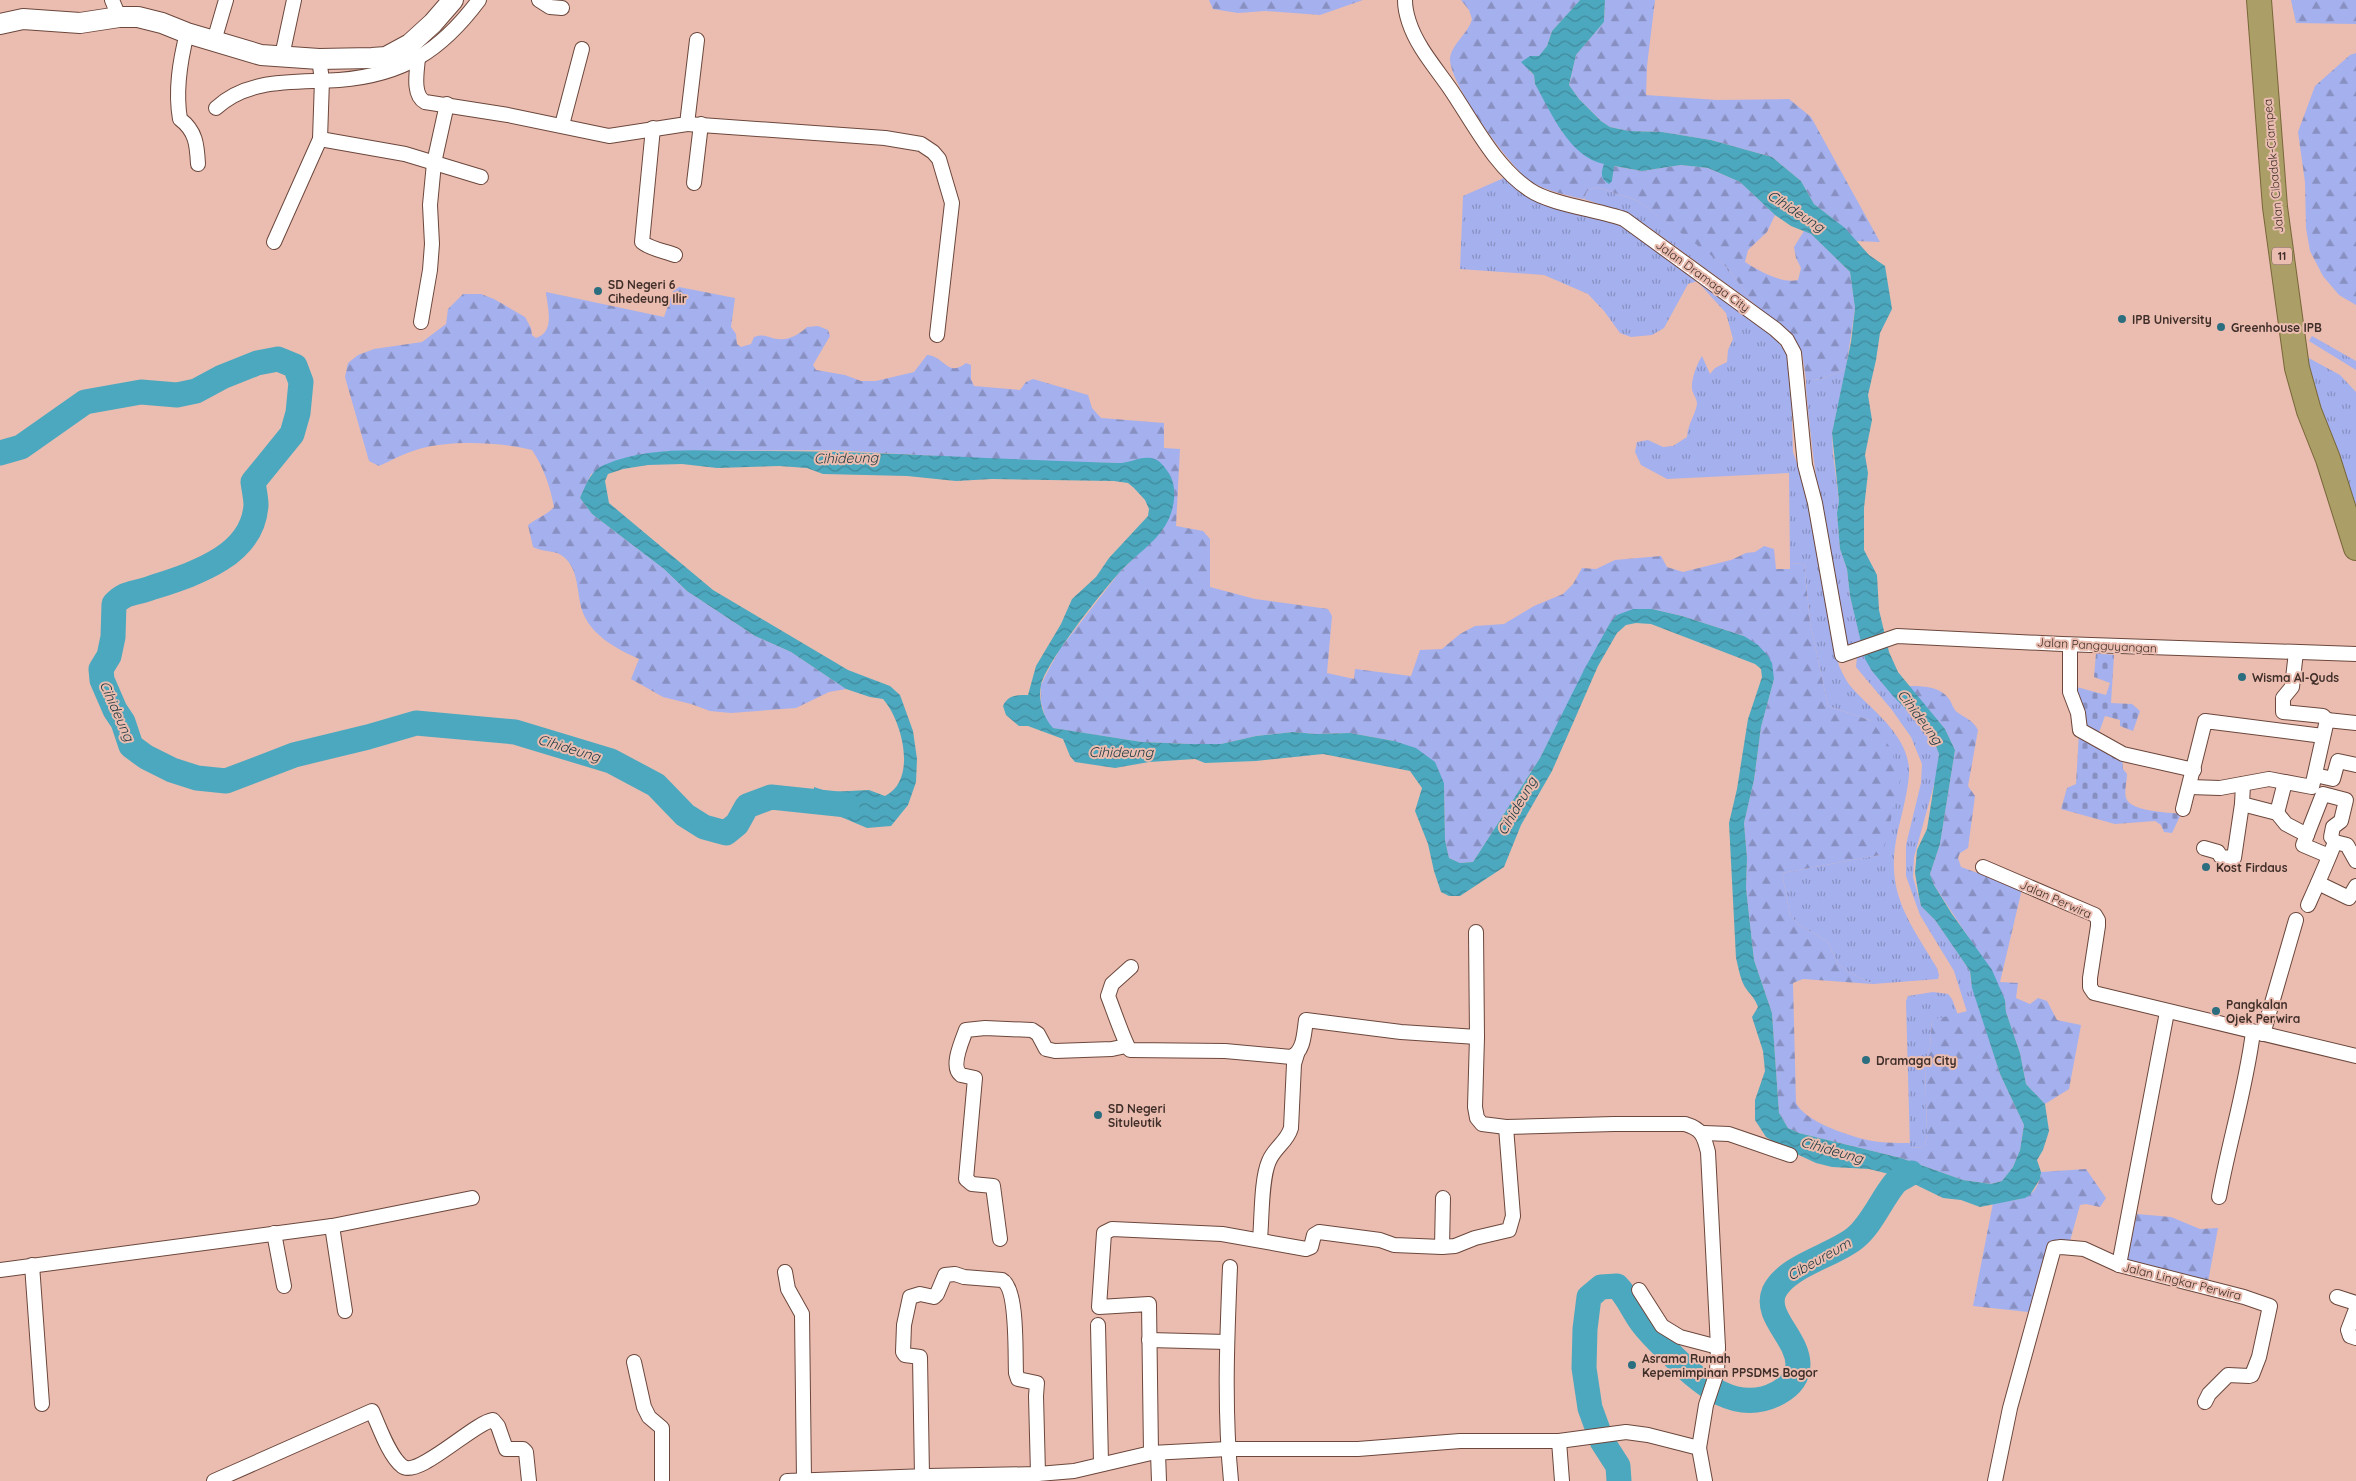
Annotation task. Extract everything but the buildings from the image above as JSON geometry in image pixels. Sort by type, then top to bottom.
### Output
[{"type":"highway","name":"Jalan Cibadak-Ciampea","points":[[2259,0],[2275,207],[2297,368],[2309,411],[2349,513]]},
{"type":"highway","name":"11","points":[[2349,513],[2356,548]]},
{"type":"main road","points":[[0,24],[23,19],[80,23],[115,7],[187,33],[261,55],[282,56],[321,70],[386,57],[410,44],[433,23],[452,0]]},
{"type":"street","points":[[214,41],[226,0]]},
{"type":"street","points":[[282,56],[294,0]]},
{"type":"street","points":[[216,108],[241,90],[321,70],[371,75],[398,67],[418,58],[446,39],[479,0]]},
{"type":"street","points":[[539,0],[550,7],[562,8]]},
{"type":"street","name":"Jalan Dramaga City","points":[[1405,0],[1409,22],[1427,56],[1500,162],[1516,179],[1532,192],[1624,219],[1775,329],[1787,340],[1794,353],[1805,465],[1815,503],[1842,655]]},
{"type":"street","points":[[187,33],[179,78],[179,113],[180,119],[189,127],[196,140],[198,164]]},
{"type":"street","points":[[694,183],[697,40]]},
{"type":"street","points":[[562,125],[582,48]]},
{"type":"street","points":[[418,58],[417,82],[420,100],[562,125],[609,136],[653,128],[694,124],[885,138],[921,144],[933,152],[939,159],[952,202],[937,335]]},
{"type":"street","points":[[274,242],[320,139],[321,70]]},
{"type":"street","points":[[421,322],[430,270],[432,244],[430,205],[434,163],[447,104]]},
{"type":"street","points":[[653,128],[642,242],[646,246],[675,255]]},
{"type":"street","points":[[320,139],[405,154],[481,177]]},
{"type":"street","name":"Jalan Pangguyangan","points":[[1842,655],[1897,636],[2070,645],[2356,654]]},
{"type":"street","points":[[2070,645],[2070,692],[2078,714],[2080,730],[2123,754],[2194,770]]},
{"type":"street","points":[[2296,652],[2292,687],[2283,698],[2282,712],[2323,716],[2327,720],[2356,723]]},
{"type":"street","points":[[2190,787],[2220,788],[2269,779],[2312,787],[2327,720]]},
{"type":"street","points":[[2183,809],[2206,721],[2323,736]]},
{"type":"street","points":[[2315,775],[2333,779],[2338,761],[2356,765]]},
{"type":"street","points":[[2277,813],[2285,782]]},
{"type":"street","points":[[2204,848],[2218,852],[2221,857],[2234,858],[2243,784]]},
{"type":"street","points":[[2329,856],[2303,845],[2323,794],[2346,800],[2341,820],[2333,827],[2332,837],[2335,842],[2347,845],[2356,861]]},
{"type":"street","points":[[2242,804],[2277,813],[2286,824],[2307,835]]},
{"type":"street","points":[[2308,906],[2335,842]]},
{"type":"street","name":"Jalan Perwira","points":[[1983,867],[2095,915],[2098,920],[2090,978],[2094,993],[2356,1056]]},
{"type":"street","points":[[2318,883],[2349,898],[2356,886]]},
{"type":"street","points":[[2219,1197],[2227,1150],[2249,1064],[2296,920]]},
{"type":"street","points":[[1476,932],[1477,1037],[1475,1107],[1477,1118],[1482,1124],[1506,1127],[1685,1124],[1696,1127],[1704,1133],[1729,1134],[1790,1155]]},
{"type":"street","points":[[1131,967],[1112,984],[1108,996],[1126,1046],[1130,1050],[1225,1051],[1291,1056],[1297,1054]]},
{"type":"street","points":[[2119,1265],[2168,1012]]},
{"type":"street","points":[[1260,1239],[1269,1162],[1277,1148],[1289,1136],[1291,1128],[1294,1064],[1301,1048],[1306,1020],[1401,1032],[1477,1037]]},
{"type":"street","points":[[1000,1239],[993,1186],[972,1184],[966,1179],[975,1078],[961,1075],[957,1069],[958,1054],[966,1030],[985,1028],[1032,1030],[1038,1034],[1046,1049],[1055,1051],[1112,1049],[1126,1046]]},
{"type":"street","points":[[1159,1481],[1155,1453],[1149,1304],[1098,1307],[1104,1233],[1112,1229],[1222,1234],[1260,1239],[1306,1249],[1312,1247],[1314,1236],[1319,1232],[1380,1240],[1400,1246],[1455,1246],[1475,1238],[1510,1230],[1513,1216],[1506,1127]]},
{"type":"street","points":[[1704,1133],[1708,1152],[1718,1347],[1718,1372],[1706,1405],[1699,1448],[1705,1481]]},
{"type":"street","points":[[0,1270],[332,1226],[472,1198]]},
{"type":"street","points":[[1442,1247],[1443,1198]]},
{"type":"street","points":[[332,1226],[345,1311]]},
{"type":"street","points":[[274,1233],[284,1286]]},
{"type":"street","name":"Jalan Lingkar Perwira","points":[[1995,1481],[2010,1408],[2054,1248],[2084,1249],[2119,1265],[2244,1297],[2270,1306],[2259,1357],[2252,1375],[2228,1375],[2209,1394],[2205,1402]]},
{"type":"street","points":[[32,1265],[42,1404]]},
{"type":"street","points":[[1230,1267],[1227,1342],[1228,1449],[1231,1481]]},
{"type":"street","points":[[785,1272],[788,1289],[802,1314],[804,1480]]},
{"type":"street","points":[[926,1478],[920,1357],[905,1355],[903,1352],[904,1325],[910,1297],[920,1294],[934,1297],[945,1275],[955,1274],[964,1277],[1002,1280],[1007,1282],[1010,1289],[1014,1306],[1016,1373],[1018,1378],[1037,1383],[1039,1386],[1036,1396],[1038,1474]]},
{"type":"street","points":[[1639,1290],[1662,1326],[1680,1337],[1718,1347]]},
{"type":"street","points":[[2337,1297],[2356,1303]]},
{"type":"street","points":[[2356,1309],[2348,1330],[2350,1336],[2356,1338]]},
{"type":"street","points":[[1098,1325],[1101,1464]]},
{"type":"street","points":[[1150,1340],[1227,1342]]},
{"type":"street","points":[[634,1362],[644,1407],[649,1417],[662,1428],[662,1481]]},
{"type":"street","points":[[214,1481],[372,1412],[392,1453],[402,1466],[406,1468],[424,1463],[482,1424],[493,1420],[498,1426],[506,1448],[523,1449],[526,1452],[529,1481]]},
{"type":"street","points":[[787,1481],[1038,1474],[1074,1471],[1155,1453],[1228,1449],[1358,1449],[1460,1442],[1559,1441],[1626,1432],[1648,1434],[1699,1448]]},
{"type":"street","points":[[1559,1441],[1562,1481]]},
{"type":"green space","points":[[1209,0],[1363,0],[1320,15],[1265,11],[1238,13],[1213,9]]},
{"type":"green space","points":[[1461,0],[1580,0],[1552,31],[1547,46],[1529,71],[1534,75],[1535,84],[1563,133],[1604,164],[1612,181],[1613,166],[1642,171],[1681,165],[1708,168],[1740,182],[1775,215],[1767,232],[1748,250],[1745,262],[1771,276],[1785,280],[1798,280],[1801,268],[1796,258],[1794,247],[1804,231],[1811,234],[1850,272],[1855,308],[1846,368],[1822,378],[1806,380],[1802,352],[1794,338],[1753,303],[1728,268],[1638,201],[1597,187],[1587,191],[1584,199],[1577,198],[1546,189],[1526,178],[1480,122],[1452,71],[1450,59],[1453,48],[1472,19],[1469,10]]},
{"type":"green space","points":[[1605,0],[1655,0],[1647,66],[1646,95],[1717,100],[1789,99],[1811,117],[1880,242],[1855,241],[1837,222],[1814,204],[1801,181],[1772,157],[1711,140],[1662,132],[1629,131],[1610,127],[1601,121],[1579,99],[1569,85],[1576,55],[1604,22]]},
{"type":"green space","points":[[2291,0],[2356,0],[2356,24],[2296,23]]},
{"type":"green space","points":[[2356,53],[2356,305],[2339,295],[2323,276],[2310,251],[2306,228],[2305,182],[2298,132],[2315,86],[2350,55]]},
{"type":"green space","points":[[1506,177],[1628,230],[1776,338],[1787,355],[1791,391],[1793,452],[1807,492],[1839,666],[1851,687],[1896,734],[1907,756],[1909,768],[1908,783],[1897,835],[1894,874],[1902,906],[1917,936],[1937,968],[1938,979],[1873,984],[1850,973],[1838,964],[1828,942],[1799,925],[1790,915],[1782,873],[1880,855],[1872,721],[1828,706],[1810,622],[1804,563],[1790,564],[1789,473],[1667,479],[1641,465],[1635,452],[1637,442],[1648,440],[1663,447],[1673,446],[1687,437],[1697,404],[1692,381],[1700,359],[1702,356],[1710,374],[1715,368],[1727,362],[1728,350],[1733,339],[1726,313],[1697,281],[1688,284],[1664,328],[1652,335],[1631,337],[1620,333],[1604,311],[1588,294],[1544,275],[1460,269],[1463,196]]},
{"type":"green space","points":[[1597,187],[1638,201],[1706,251],[1728,268],[1753,303],[1650,228],[1626,213],[1584,199],[1587,191]]},
{"type":"green space","points":[[679,287],[735,298],[731,327],[736,334],[737,344],[741,347],[751,344],[754,337],[758,336],[786,339],[807,327],[818,326],[828,330],[830,336],[813,365],[816,370],[845,375],[861,381],[876,381],[914,372],[927,355],[933,356],[954,368],[966,363],[971,365],[971,379],[974,386],[1020,390],[1026,382],[1033,379],[1088,395],[1092,408],[1101,418],[1164,423],[1164,448],[1180,449],[1176,526],[1203,531],[1210,539],[1210,587],[1255,599],[1328,609],[1332,616],[1327,673],[1354,679],[1355,669],[1411,676],[1420,650],[1442,649],[1460,634],[1475,626],[1504,624],[1534,606],[1563,594],[1573,584],[1582,568],[1596,569],[1615,560],[1661,556],[1667,567],[1683,572],[1731,560],[1746,553],[1755,552],[1764,546],[1774,549],[1776,569],[1790,569],[1790,564],[1804,563],[1810,622],[1828,706],[1872,721],[1891,749],[1900,780],[1886,841],[1880,855],[1782,873],[1790,915],[1799,925],[1828,942],[1838,964],[1850,973],[1873,984],[1803,979],[1793,983],[1796,1103],[1801,1110],[1816,1121],[1846,1134],[1874,1141],[1910,1143],[1910,1148],[1925,1147],[1927,1134],[1925,1062],[1930,1047],[1932,1020],[1979,1008],[2000,1074],[2024,1125],[2020,1150],[2013,1167],[2002,1181],[1991,1184],[1963,1180],[1901,1158],[1799,1133],[1788,1128],[1779,1113],[1772,1013],[1754,960],[1746,888],[1747,858],[1744,823],[1754,780],[1761,727],[1774,679],[1744,636],[1682,616],[1652,609],[1610,623],[1540,758],[1473,862],[1460,863],[1449,858],[1445,840],[1444,783],[1394,741],[1350,733],[1316,734],[1293,732],[1256,736],[1221,744],[1142,742],[1052,728],[1047,723],[1041,702],[1041,685],[1060,649],[1119,573],[1164,528],[1134,460],[1128,463],[1022,461],[832,450],[667,451],[591,474],[580,498],[592,514],[664,569],[687,591],[755,636],[791,652],[846,689],[829,692],[796,708],[731,713],[710,711],[663,697],[631,679],[639,659],[613,646],[591,627],[582,610],[575,576],[570,563],[558,553],[533,547],[528,525],[554,507],[546,477],[532,450],[505,445],[460,443],[432,446],[414,451],[379,466],[369,461],[345,377],[348,363],[358,355],[374,349],[422,342],[446,324],[448,309],[463,294],[481,294],[494,299],[525,317],[531,328],[532,335],[536,338],[542,335],[548,324],[549,311],[546,292],[664,317],[673,291]]},
{"type":"green space","points":[[2312,336],[2356,361],[2356,370],[2309,341]]},
{"type":"green space","points":[[2305,356],[2340,375],[2356,392],[2356,507],[2336,466]]},
{"type":"green space","points":[[1846,368],[1832,433],[1839,501],[1837,513],[1840,549],[1847,569],[1850,596],[1861,641],[1853,646],[1846,643],[1828,548],[1817,484],[1806,388],[1806,380],[1822,378]]},
{"type":"green space","points":[[2096,653],[2114,655],[2111,703],[2132,704],[2140,711],[2133,731],[2120,726],[2120,720],[2105,716],[2098,735],[2082,730],[2073,686],[2106,695],[2110,683],[2094,677]]},
{"type":"green space","points":[[1864,654],[1872,671],[1932,736],[1939,754],[1937,774],[1914,857],[1913,877],[1921,906],[1935,920],[1970,971],[1971,982],[1979,1008],[1967,1012],[1954,971],[1920,915],[1906,876],[1906,845],[1921,783],[1922,764],[1911,737],[1892,710],[1856,667],[1857,657]]},
{"type":"green space","points":[[1908,686],[1919,686],[1941,691],[1949,699],[1956,711],[1971,721],[1978,730],[1968,786],[1975,796],[1968,848],[1960,853],[1958,858],[1961,867],[2022,889],[2000,982],[2018,983],[2016,998],[2030,1004],[2038,998],[2047,1001],[2057,1020],[2081,1025],[2069,1089],[2045,1104],[2026,1084],[2020,1053],[2006,1012],[2005,1000],[1980,955],[1934,885],[1930,874],[1940,844],[1955,750],[1945,729]]},
{"type":"green space","points":[[2079,733],[2122,758],[2123,769],[2127,774],[2125,795],[2129,803],[2142,809],[2181,814],[2172,833],[2164,832],[2161,825],[2155,821],[2115,824],[2061,809],[2067,788],[2076,784]]},
{"type":"green space","points":[[1933,992],[1948,994],[1958,1015],[1932,1020],[1930,1047],[1925,1062],[1927,1134],[1925,1147],[1910,1148],[1906,1001],[1908,996]]},
{"type":"green space","points":[[2086,1169],[2106,1198],[2100,1207],[2086,1204],[2080,1205],[2070,1241],[2055,1245],[2032,1309],[2028,1312],[1973,1306],[1993,1203],[2018,1199],[2031,1194],[2039,1182],[2041,1172]]},
{"type":"green space","points":[[2137,1214],[2171,1217],[2200,1229],[2218,1228],[2208,1282],[2126,1263]]},
{"type":"water","points":[[1580,0],[1605,0],[1604,22],[1576,55],[1569,85],[1579,99],[1601,121],[1610,127],[1629,131],[1662,132],[1711,140],[1772,157],[1801,181],[1814,204],[1845,228],[1869,255],[1885,266],[1892,309],[1880,333],[1868,395],[1872,420],[1865,455],[1868,473],[1864,508],[1864,550],[1877,575],[1879,610],[1889,652],[1898,672],[1945,729],[1955,750],[1940,844],[1930,874],[1934,885],[1952,914],[1992,970],[2005,1000],[2006,1012],[2020,1053],[2026,1084],[2045,1104],[2049,1131],[2043,1150],[2037,1160],[2041,1172],[2040,1179],[2030,1195],[2025,1198],[1980,1207],[1961,1200],[1943,1198],[1906,1180],[1885,1173],[1869,1169],[1832,1167],[1816,1163],[1766,1137],[1755,1120],[1755,1100],[1765,1071],[1763,1051],[1752,1017],[1758,1007],[1743,983],[1736,958],[1729,823],[1737,789],[1748,719],[1762,677],[1761,669],[1755,664],[1651,624],[1636,623],[1626,625],[1617,633],[1598,666],[1552,771],[1521,825],[1504,867],[1460,896],[1449,896],[1441,892],[1428,844],[1415,811],[1422,788],[1410,771],[1323,754],[1256,761],[1205,763],[1195,759],[1149,762],[1115,768],[1075,762],[1070,756],[1063,739],[1028,726],[1019,726],[1006,715],[1003,706],[1007,700],[1017,696],[1028,695],[1036,666],[1061,624],[1072,599],[1096,577],[1109,558],[1148,516],[1149,509],[1145,500],[1128,483],[1114,481],[992,479],[956,481],[907,476],[823,474],[807,468],[779,466],[717,468],[682,464],[648,465],[623,469],[608,474],[605,481],[609,503],[713,590],[848,670],[890,686],[900,695],[913,731],[917,759],[916,782],[908,805],[891,826],[867,828],[813,805],[814,787],[829,792],[869,790],[885,796],[895,788],[901,777],[904,764],[904,749],[896,721],[883,699],[846,689],[791,652],[755,636],[687,591],[664,569],[592,514],[580,498],[592,475],[604,465],[639,454],[657,452],[694,450],[842,452],[1072,462],[1118,463],[1143,458],[1159,461],[1168,472],[1173,485],[1174,499],[1171,514],[1155,539],[1125,567],[1100,596],[1053,660],[1045,674],[1040,691],[1042,708],[1049,724],[1053,728],[1142,742],[1221,744],[1256,736],[1293,732],[1316,734],[1350,733],[1394,741],[1416,748],[1435,762],[1444,783],[1445,840],[1449,858],[1460,863],[1473,862],[1540,758],[1585,668],[1610,623],[1617,615],[1633,609],[1652,609],[1682,616],[1744,636],[1758,645],[1768,656],[1772,663],[1774,679],[1761,727],[1754,780],[1744,823],[1747,858],[1746,888],[1754,960],[1772,1013],[1779,1113],[1788,1128],[1799,1133],[1901,1158],[1963,1180],[1991,1184],[2002,1181],[2013,1167],[2020,1150],[2024,1125],[2000,1074],[1972,988],[1970,971],[1935,920],[1921,906],[1915,873],[1917,850],[1927,829],[1939,754],[1932,736],[1893,696],[1872,671],[1865,659],[1850,596],[1847,569],[1840,549],[1837,513],[1839,501],[1832,433],[1851,342],[1855,308],[1850,272],[1811,234],[1791,226],[1775,215],[1740,182],[1708,168],[1681,165],[1642,171],[1614,166],[1612,181],[1609,184],[1604,180],[1602,170],[1604,164],[1592,160],[1581,152],[1562,132],[1535,84],[1534,75],[1521,62],[1530,56],[1539,56],[1547,46],[1552,31]]},
{"type":"waterway","name":"Cihideung","points":[[0,453],[21,447],[85,402],[141,392],[177,395],[196,391],[222,377],[257,363],[278,359],[295,366],[301,382],[298,413],[292,434],[253,482],[256,505],[252,523],[244,539],[217,562],[165,584],[126,595],[114,604],[113,637],[109,656],[101,669],[102,680],[115,710],[123,722],[131,746],[146,757],[172,770],[197,778],[226,781],[294,755],[416,723],[515,732],[611,761],[656,785],[685,815],[704,827],[726,833],[737,824],[747,806],[771,797],[847,805]]},
{"type":"waterway","name":"Cibeureum","points":[[1619,1481],[1618,1466],[1602,1441],[1590,1408],[1584,1368],[1585,1329],[1589,1297],[1601,1287],[1617,1286],[1649,1332],[1695,1377],[1708,1386],[1734,1398],[1748,1400],[1763,1399],[1786,1388],[1795,1378],[1798,1369],[1796,1354],[1773,1310],[1774,1292],[1789,1275],[1855,1238],[1866,1226],[1895,1183],[1911,1173]]},
{"type":"place","name":"SD Negeri 6 Cihedeung Ilir","points":[[598,291]]},
{"type":"place","name":"IPB University","points":[[2122,319]]},
{"type":"place","name":"Greenhouse IPB","points":[[2221,327]]},
{"type":"place","name":"Wisma Al-Quds","points":[[2242,677]]},
{"type":"place","name":"Kost Firdaus","points":[[2206,867]]},
{"type":"place","name":"Pangkalan Ojek Perwira","points":[[2216,1011]]},
{"type":"place","name":"Dramaga City","points":[[1866,1060]]},
{"type":"place","name":"SD Negeri Situleutik","points":[[1098,1115]]},
{"type":"place","name":"Asrama Rumah Kepemimpinan PPSDMS Bogor","points":[[1632,1365]]}]
